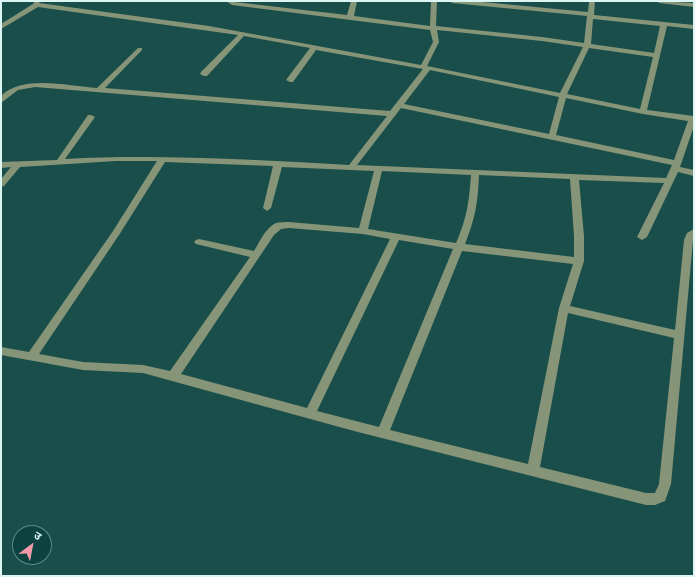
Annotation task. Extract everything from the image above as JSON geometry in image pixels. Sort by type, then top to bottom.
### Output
[{"type":"street","points":[[229,1],[232,3],[535,39],[657,56]]},
{"type":"street","points":[[350,18],[354,1]]},
{"type":"street","points":[[351,167],[400,105],[426,67],[436,42],[433,28],[434,1]]},
{"type":"street","points":[[452,1],[694,27]]},
{"type":"street","points":[[552,136],[563,95],[587,46],[592,1]]},
{"type":"street","points":[[659,1],[694,5]]},
{"type":"street","points":[[1,27],[37,3],[209,28],[426,67],[643,112],[694,118],[676,166],[642,237]]},
{"type":"street","points":[[643,112],[664,24]]},
{"type":"street","points":[[204,74],[243,34]]},
{"type":"street","points":[[290,80],[315,47]]},
{"type":"street","points":[[98,91],[140,49]]},
{"type":"street","points":[[1,101],[12,89],[25,85],[393,114]]},
{"type":"street","points":[[400,105],[552,136],[676,166],[694,173]]},
{"type":"street","points":[[59,162],[91,117]]},
{"type":"street","points":[[31,357],[116,233],[163,159]]},
{"type":"street","points":[[1,165],[163,159],[669,181]]},
{"type":"street","points":[[1,184],[18,164]]},
{"type":"street","points":[[266,208],[278,164]]},
{"type":"street","points":[[363,231],[379,168]]},
{"type":"street","points":[[383,434],[469,223],[473,206],[475,172]]},
{"type":"street","points":[[533,470],[564,308],[578,261],[579,236],[574,176]]},
{"type":"street","points":[[173,376],[271,233],[278,226],[282,225],[363,231],[459,247],[578,261]]},
{"type":"street","points":[[1,351],[83,366],[143,369],[383,434],[646,499],[655,499],[660,498],[665,484],[689,240],[690,235],[694,232]]},
{"type":"street","points":[[310,414],[396,237]]},
{"type":"street","points":[[199,242],[256,255]]},
{"type":"street","points":[[564,308],[679,335]]}]
